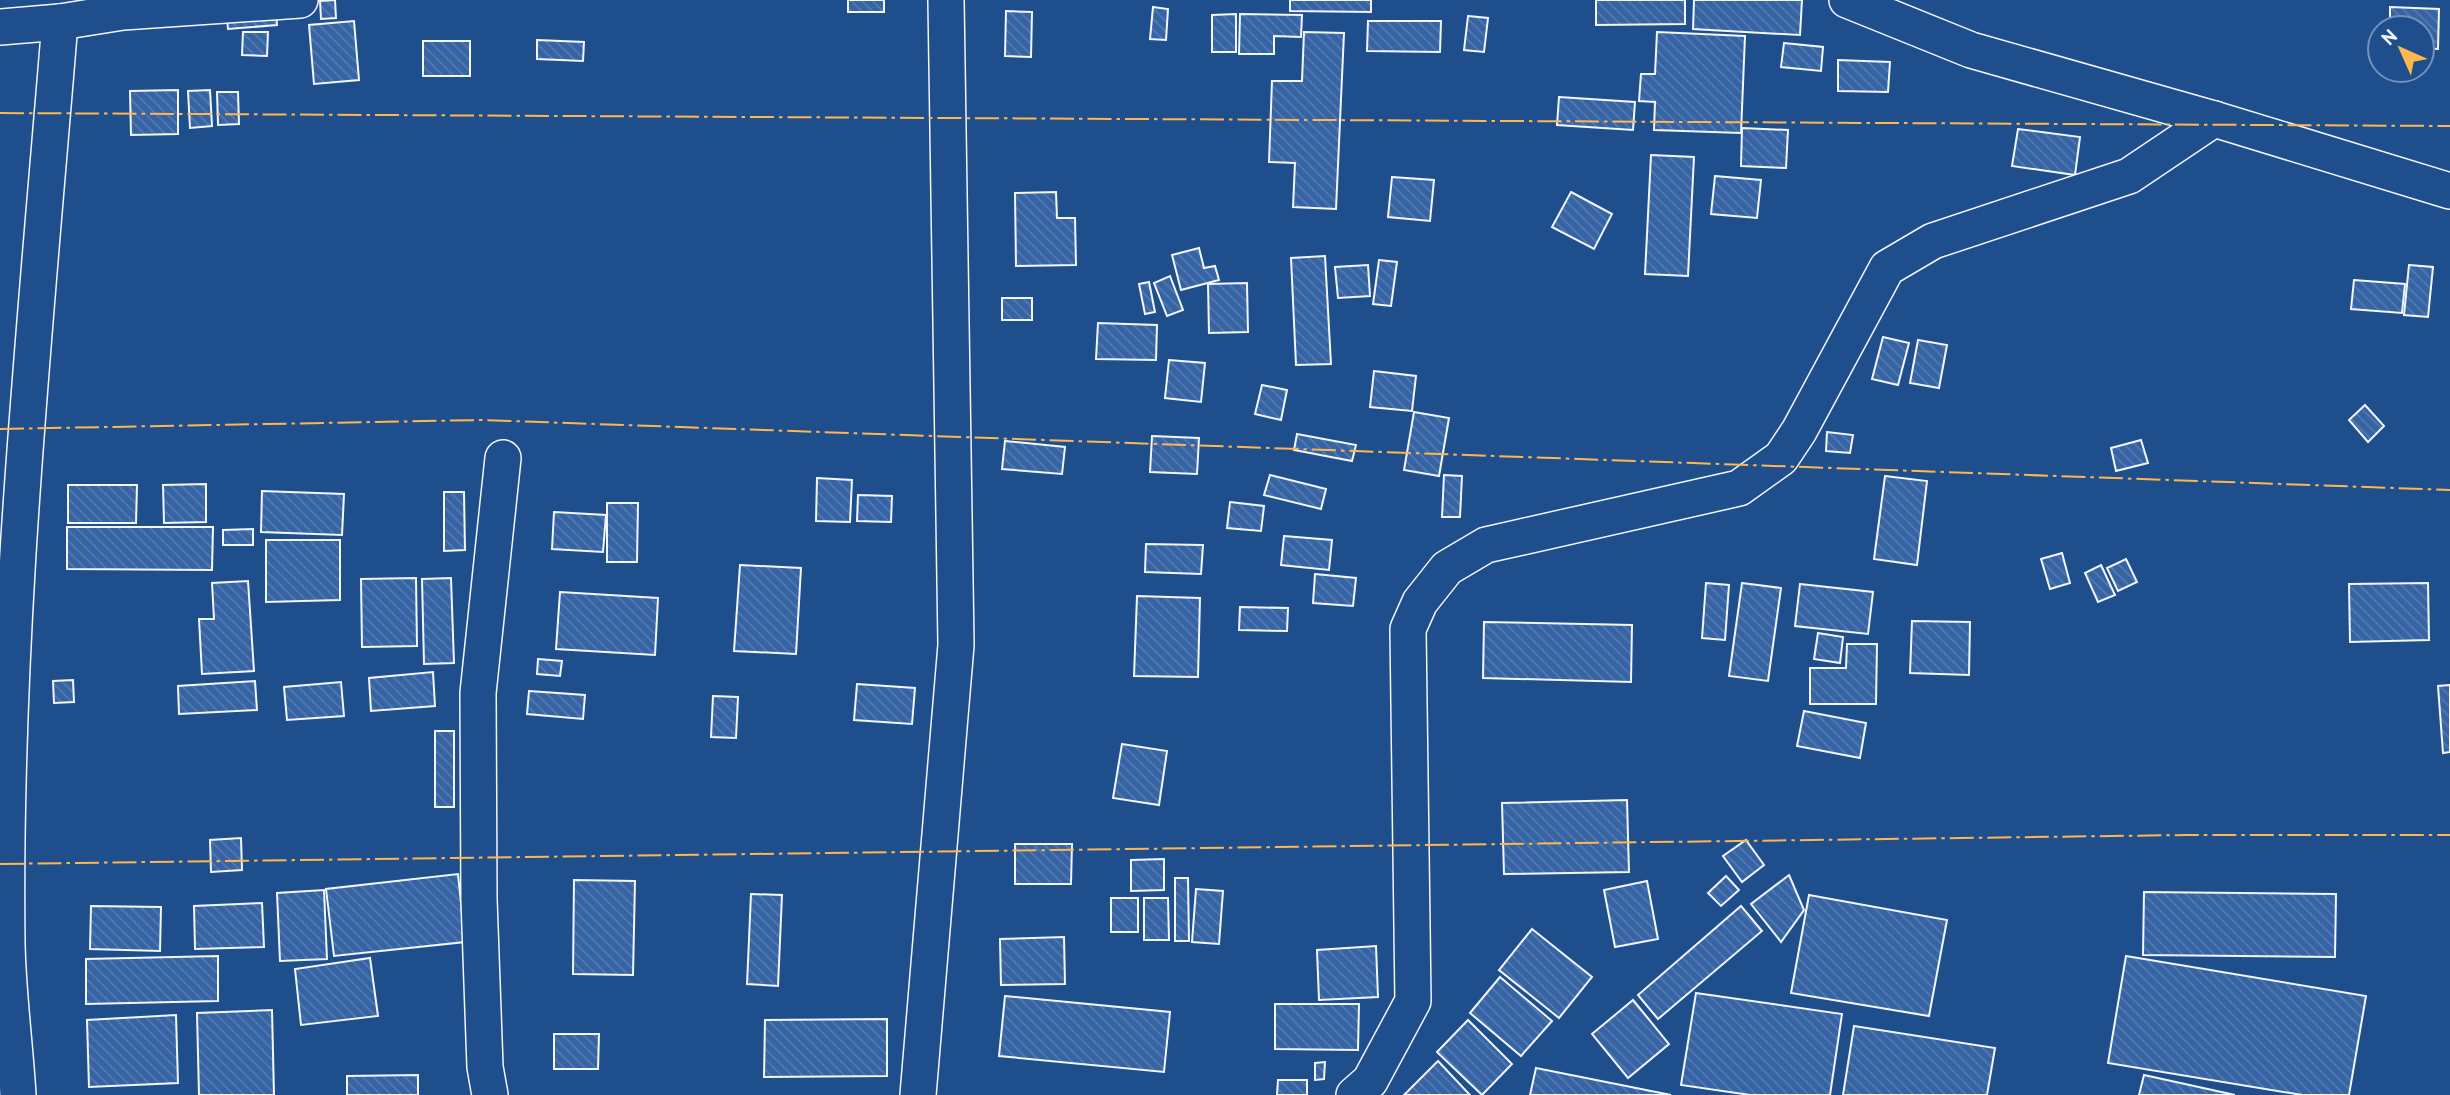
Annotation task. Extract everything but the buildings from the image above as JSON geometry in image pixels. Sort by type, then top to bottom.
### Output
[{"type":"street","points":[[0,27],[60,22],[123,6],[300,0]]},
{"type":"street","points":[[918,1095],[956,645],[946,0]]},
{"type":"street","points":[[1847,0],[1971,50],[2214,119],[2450,191]]},
{"type":"street","points":[[18,1095],[7,946],[12,451],[60,22]]},
{"type":"street","points":[[1354,1095],[1370,1081],[1413,1001],[1408,629],[1420,602],[1447,568],[1486,545],[1739,488],[1781,458],[1799,431],[1887,268],[1933,241],[2129,176],[2214,119]]},
{"type":"street","points":[[490,1095],[485,1067],[479,899],[478,693],[503,458]]},
{"type":"power","points":[[0,113],[2450,126]]},
{"type":"power","points":[[0,429],[483,420],[2450,490]]},
{"type":"power","points":[[0,864],[2187,835],[2450,835]]}]
